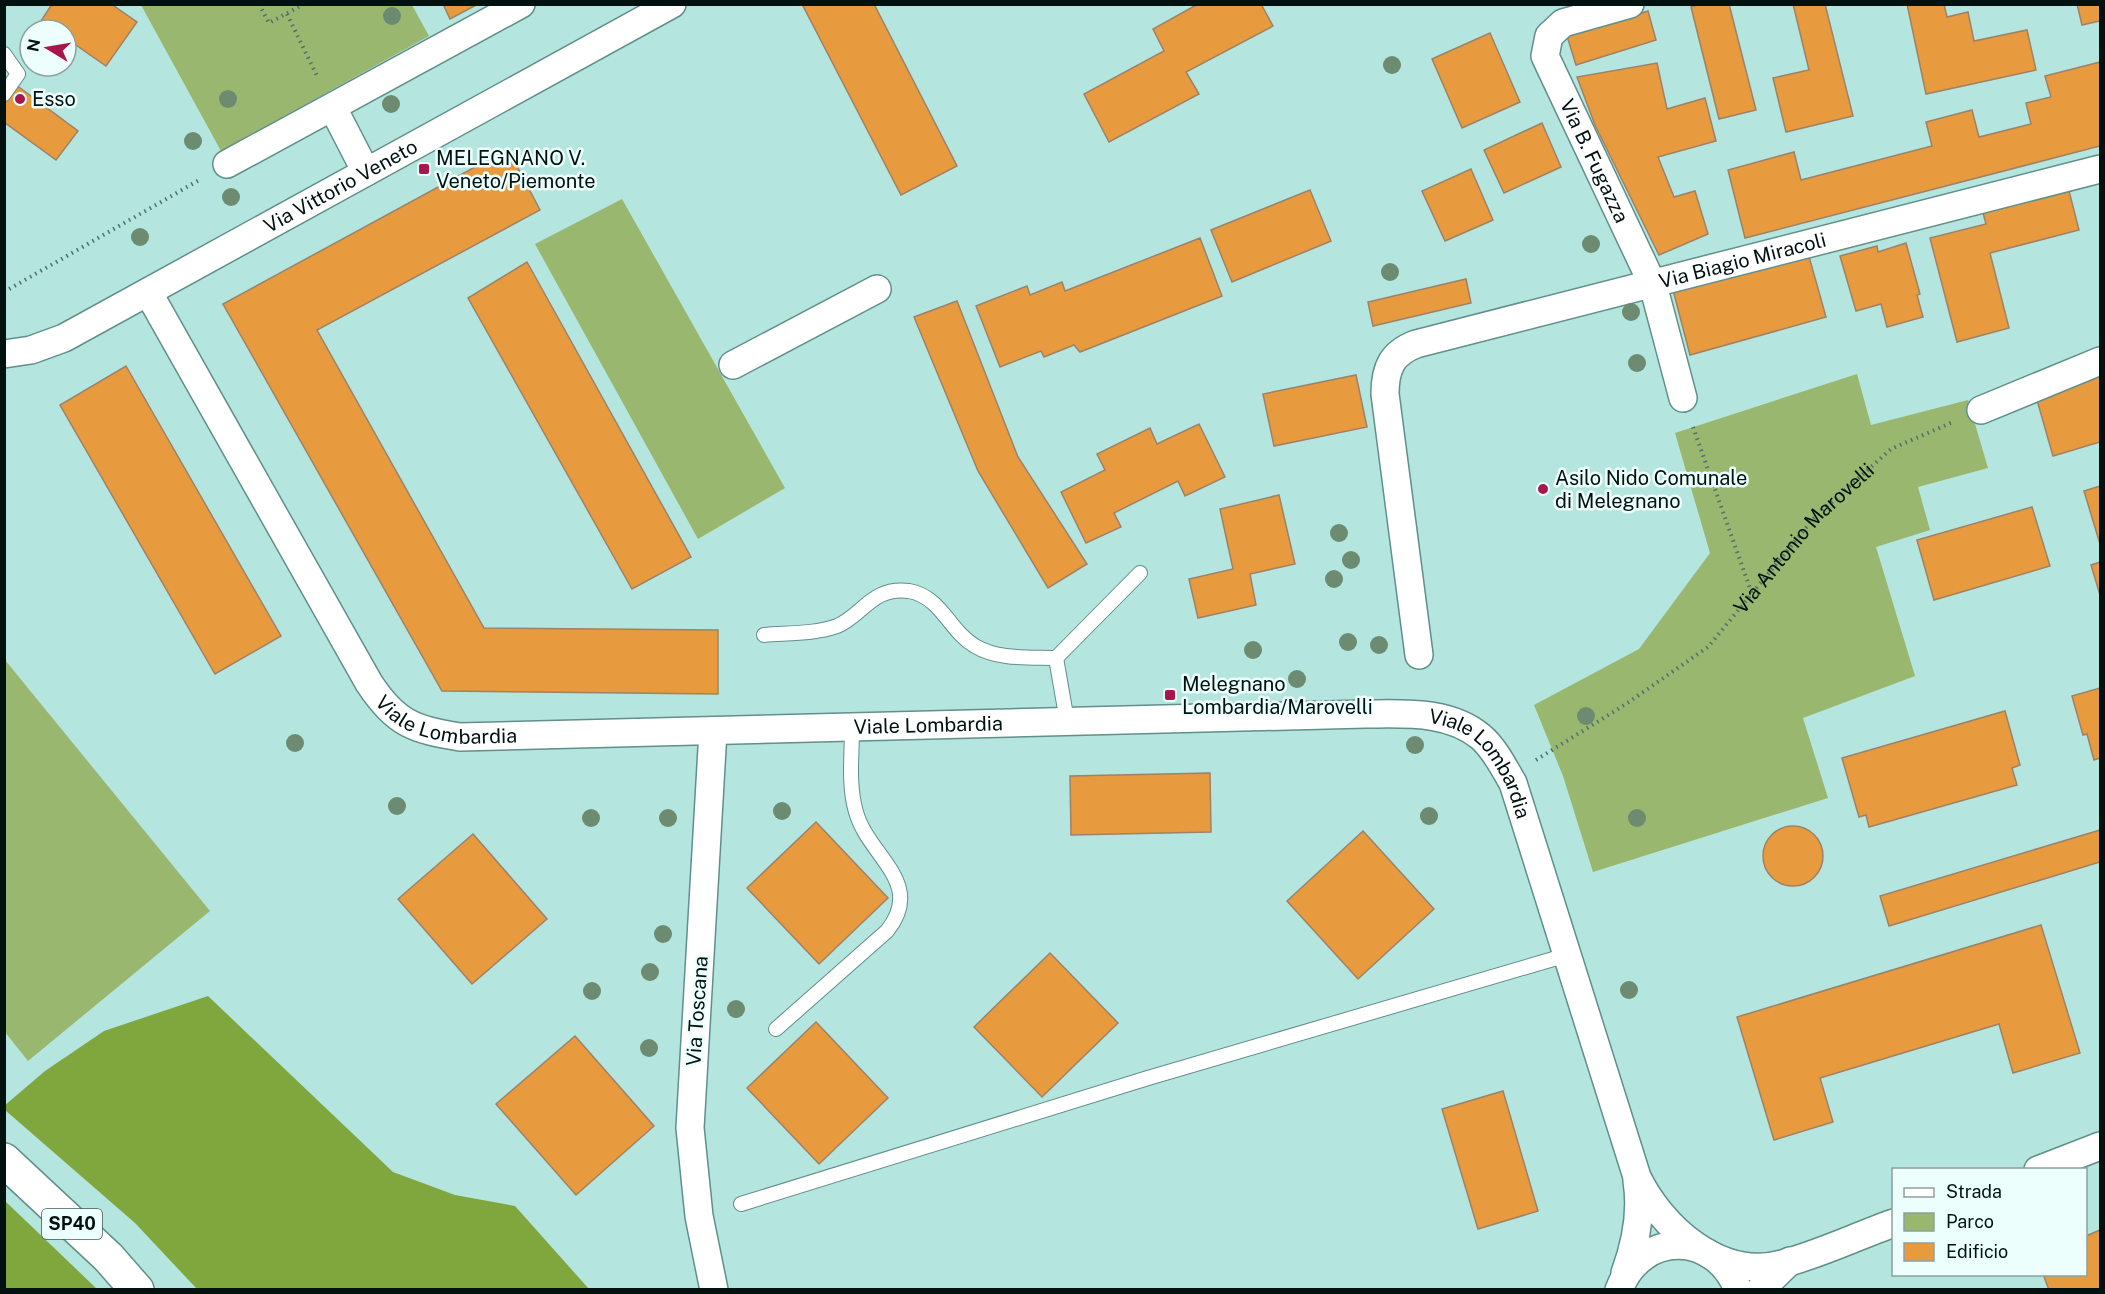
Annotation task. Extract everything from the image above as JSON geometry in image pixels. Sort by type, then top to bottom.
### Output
[{"type":"main road","name":"SP40","points":[[4,1160],[108,1257],[137,1290]]},
{"type":"street","points":[[227,164],[521,4]]},
{"type":"street","name":"Via Vittorio Veneto","points":[[5,354],[31,350],[56,341],[672,4]]},
{"type":"street","name":"Via B. Fugazza","points":[[1630,4],[1569,20],[1553,29],[1545,47],[1547,63],[1653,285],[1683,398]]},
{"type":"street","points":[[333,108],[366,172]]},
{"type":"street","name":"Via Biagio Miracoli","points":[[1419,655],[1385,394],[1385,380],[1390,362],[1396,354],[1416,344],[2100,169]]},
{"type":"street","points":[[733,365],[877,290]]},
{"type":"street","name":"Viale Lombardia","points":[[148,292],[386,708],[421,730],[460,737],[1413,714],[1439,717],[1463,725],[1482,738],[1513,783],[1637,1177],[1650,1203],[1666,1222],[1683,1238],[1703,1250]]},
{"type":"street","points":[[1982,410],[2100,361]]},
{"type":"street","name":"Via Toscana","points":[[713,731],[690,1128],[699,1216],[714,1290]]},
{"type":"street","points":[[2043,1168],[2100,1146]]},
{"type":"street","name":"Viale Lombardia","points":[[1619,1287],[1637,1233],[1639,1195],[1637,1177]]},
{"type":"street","points":[[1619,1287],[1634,1264],[1654,1250],[1675,1245],[1703,1250],[1741,1264],[1770,1266],[1791,1261],[1892,1223]]},
{"type":"street","points":[[1703,1250],[1726,1267],[1738,1290]]},
{"type":"street","points":[[1760,1290],[1791,1261]]},
{"type":"lane","points":[[4,54],[18,74],[4,94]]},
{"type":"lane","points":[[1056,658],[1140,573]]},
{"type":"lane","points":[[764,635],[829,629],[848,621],[865,603],[898,591],[921,594],[930,599],[963,637],[986,652],[1056,658]]},
{"type":"lane","points":[[1056,658],[1067,721]]},
{"type":"lane","points":[[776,1029],[887,931],[894,922],[901,902],[897,880],[869,840],[856,813],[852,786],[852,728]]},
{"type":"lane","points":[[741,1204],[1148,1078],[1567,955]]},
{"type":"path","points":[[259,4],[269,23],[304,4]]},
{"type":"path","points":[[286,14],[333,108]]},
{"type":"path","points":[[4,292],[227,164]]},
{"type":"path","points":[[1683,398],[1752,594]]},
{"type":"path","name":"Via Antonio Marovelli","points":[[1536,760],[1626,704],[1708,647],[1814,518],[1891,449],[1982,410]]},
{"type":"green space","points":[[141,5],[412,5],[429,36],[221,151]]},
{"type":"green space","points":[[622,199],[785,488],[698,539],[535,244]]},
{"type":"green space","points":[[1857,374],[1871,425],[1968,400],[1988,468],[1918,487],[1930,530],[1876,547],[1915,676],[1803,718],[1828,798],[1593,872],[1563,776],[1534,705],[1639,649],[1710,553],[1675,433]]},
{"type":"green space","points":[[5,660],[210,911],[28,1061],[5,1032]]},
{"type":"green space","points":[[208,996],[393,1172],[455,1195],[515,1206],[589,1289],[197,1289],[135,1223],[5,1110],[4,1106],[45,1071],[104,1031]]},
{"type":"green space","points":[[4,1200],[97,1289],[5,1289]]},
{"type":"building","points":[[52,4],[111,4],[137,22],[106,66],[78,46],[78,18],[43,18]]},
{"type":"building","points":[[443,4],[478,4],[450,19]]},
{"type":"building","points":[[802,4],[874,4],[957,166],[901,195]]},
{"type":"building","points":[[1198,4],[1261,4],[1273,26],[1186,72],[1199,94],[1109,142],[1084,94],[1164,51],[1153,29]]},
{"type":"building","points":[[1700,4],[1729,4],[1756,110],[1719,119],[1691,7]]},
{"type":"building","points":[[1793,4],[1825,4],[1853,116],[1786,132],[1773,78],[1809,70]]},
{"type":"building","points":[[1907,4],[1944,4],[1947,17],[1968,12],[1974,41],[2027,30],[2036,70],[1926,94]]},
{"type":"building","points":[[2077,4],[2100,4],[2100,21],[2082,25]]},
{"type":"building","points":[[1648,11],[1656,40],[1576,65],[1567,36]]},
{"type":"building","points":[[1490,33],[1520,102],[1462,128],[1432,59]]},
{"type":"building","points":[[2100,62],[2100,146],[1745,238],[1728,170],[1794,152],[1801,180],[1932,146],[1926,122],[1972,110],[1979,137],[2031,124],[2026,103],[2051,97],[2045,76]]},
{"type":"building","points":[[1657,63],[1667,109],[1705,98],[1716,141],[1658,157],[1674,197],[1695,191],[1708,234],[1659,255],[1595,125],[1577,77]]},
{"type":"building","name":"Esso","points":[[4,76],[78,131],[56,160],[4,122]]},
{"type":"building","points":[[1542,123],[1561,167],[1504,193],[1484,150]]},
{"type":"building","points":[[508,149],[540,210],[317,330],[484,628],[718,630],[718,694],[442,691],[223,304]]},
{"type":"building","points":[[1471,169],[1493,220],[1445,241],[1422,191]]},
{"type":"building","points":[[2068,187],[2079,230],[1990,253],[2009,328],[1957,342],[1930,238],[1986,224],[1982,209]]},
{"type":"building","points":[[1310,190],[1331,241],[1232,282],[1211,230]]},
{"type":"building","points":[[1200,238],[1222,296],[1080,352],[1074,345],[1044,357],[1041,351],[1000,367],[976,306],[1027,286],[1030,295],[1062,282],[1065,291]]},
{"type":"building","points":[[1906,243],[1920,294],[1917,295],[1923,317],[1887,327],[1881,304],[1856,311],[1840,256],[1877,246],[1878,252]]},
{"type":"building","points":[[1808,253],[1826,317],[1690,355],[1673,290]]},
{"type":"building","points":[[527,262],[691,557],[632,589],[468,298]]},
{"type":"building","points":[[1466,279],[1471,303],[1373,326],[1368,302]]},
{"type":"building","points":[[957,301],[1018,457],[1087,564],[1048,588],[978,471],[914,317]]},
{"type":"building","points":[[126,366],[281,636],[215,674],[60,405]]},
{"type":"building","points":[[2100,373],[2100,442],[2053,456],[2035,393]]},
{"type":"building","points":[[1356,375],[1367,427],[1274,446],[1263,394]]},
{"type":"building","points":[[1199,424],[1225,477],[1185,496],[1178,481],[1114,513],[1121,527],[1086,543],[1061,492],[1105,470],[1097,454],[1150,428],[1157,444]]},
{"type":"building","points":[[2100,486],[2100,544],[2084,491]]},
{"type":"building","points":[[1279,495],[1295,564],[1250,574],[1256,605],[1198,618],[1189,579],[1233,569],[1220,509]]},
{"type":"building","points":[[2032,507],[2050,566],[1934,600],[1917,540]]},
{"type":"building","points":[[2100,562],[2100,595],[2091,565]]},
{"type":"building","points":[[2100,688],[2100,758],[2094,760],[2087,734],[2083,735],[2072,696]]},
{"type":"building","points":[[2005,711],[2020,765],[2012,768],[2017,785],[1869,827],[1866,815],[1859,817],[1842,758]]},
{"type":"building","points":[[1210,773],[1211,832],[1071,835],[1070,776]]},
{"type":"building","points":[[816,822],[888,898],[819,964],[747,888]]},
{"type":"building","points":[[1793,826],[1810,831],[1818,839],[1823,856],[1818,873],[1810,881],[1793,886],[1776,881],[1768,873],[1763,856],[1768,839],[1776,831]]},
{"type":"building","points":[[2100,830],[2100,862],[1889,926],[1880,896]]},
{"type":"building","points":[[1363,831],[1434,909],[1358,979],[1287,901]]},
{"type":"building","points":[[473,834],[547,919],[472,984],[398,899]]},
{"type":"building","points":[[2041,925],[2080,1053],[2013,1073],[1999,1024],[1820,1078],[1833,1122],[1774,1140],[1737,1017]]},
{"type":"building","points":[[1050,953],[1118,1023],[1042,1097],[974,1027]]},
{"type":"building","points":[[816,1022],[888,1098],[819,1164],[747,1088]]},
{"type":"building","points":[[575,1036],[654,1126],[576,1195],[496,1104]]},
{"type":"building","points":[[1503,1091],[1538,1211],[1478,1229],[1442,1109]]},
{"type":"building","points":[[2100,1230],[2100,1290],[2049,1290],[2044,1276],[2087,1276],[2087,1236]]},
{"type":"place","name":"Esso","points":[[20,99]]},
{"type":"place","name":"MELEGNANO V. Veneto/Piemonte","points":[[424,169]]},
{"type":"place","name":"Asilo Nido Comunale di Melegnano","points":[[1543,489]]},
{"type":"place","name":"Melegnano Lombardia/Marovelli","points":[[1170,695]]}]
